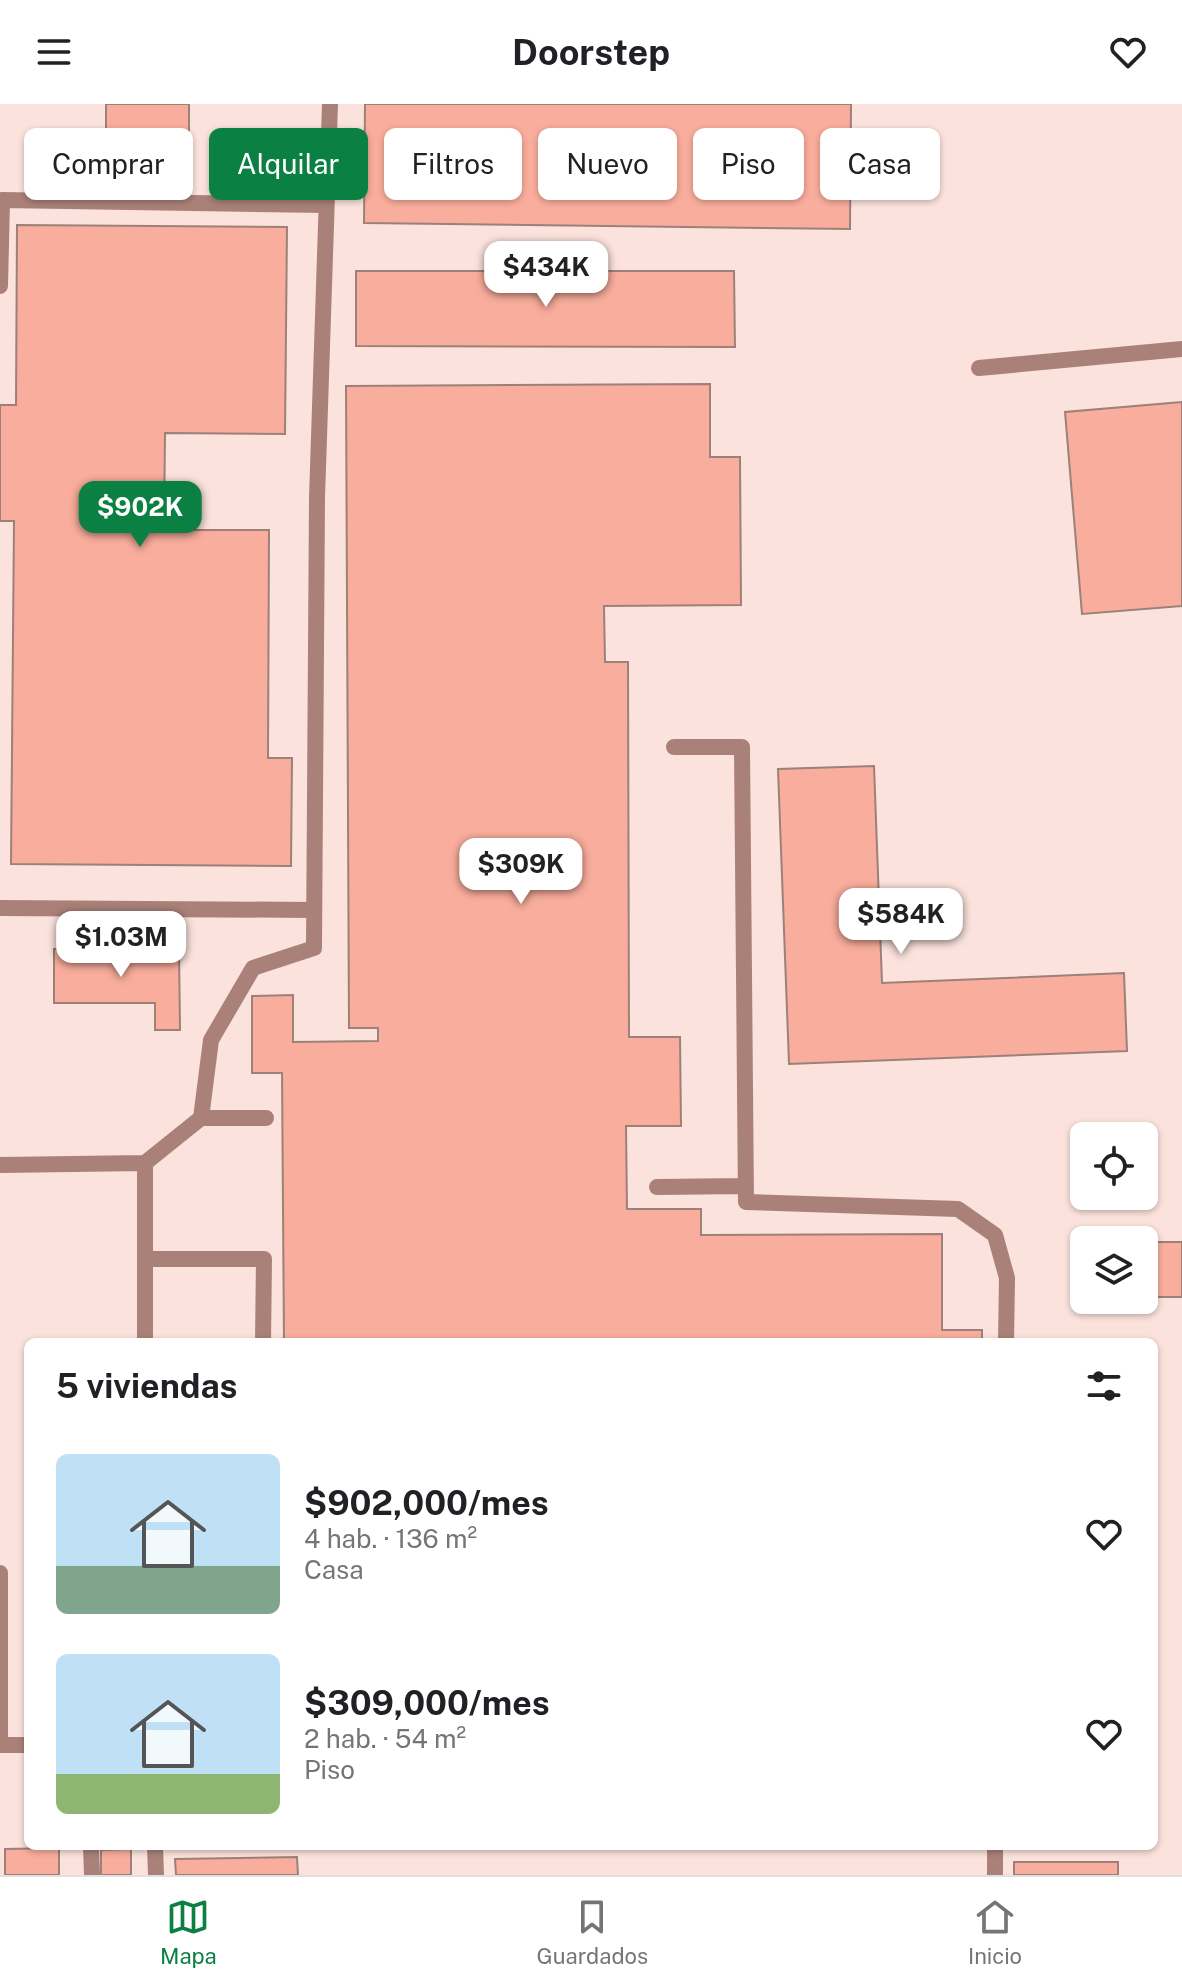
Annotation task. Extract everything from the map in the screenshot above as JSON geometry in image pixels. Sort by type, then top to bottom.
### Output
[{"type":"lane","points":[[201,1118],[211,1040],[253,968],[314,948],[317,498],[330,104]]},
{"type":"lane","points":[[0,286],[2,200],[326,205]]},
{"type":"lane","points":[[979,368],[1182,349]]},
{"type":"lane","points":[[674,747],[742,747],[746,1202],[958,1209],[995,1235],[1007,1278],[1006,1338]]},
{"type":"lane","points":[[0,908],[314,910]]},
{"type":"lane","points":[[0,1165],[145,1163],[201,1118],[266,1118]]},
{"type":"lane","points":[[145,1163],[145,1338]]},
{"type":"lane","points":[[657,1187],[746,1186]]},
{"type":"lane","points":[[146,1259],[264,1259],[263,1338]]},
{"type":"lane","points":[[0,1573],[0,1745],[24,1745]]},
{"type":"lane","points":[[91,1850],[92,1875]]},
{"type":"lane","points":[[155,1850],[156,1875]]},
{"type":"lane","points":[[995,1850],[995,1875]]},
{"type":"building","points":[[106,104],[189,104],[189,128],[106,128]]},
{"type":"building","points":[[365,104],[851,104],[851,128],[820,128],[820,200],[850,200],[850,229],[364,223],[364,200],[368,200],[368,128],[365,128]]},
{"type":"building","points":[[17,225],[287,227],[285,434],[165,433],[164,530],[269,530],[268,758],[292,758],[291,866],[11,864],[14,521],[0,521],[0,405],[16,405]]},
{"type":"building","points":[[356,271],[734,271],[735,347],[356,346]]},
{"type":"building","points":[[710,384],[710,457],[740,457],[741,605],[604,606],[605,662],[628,662],[629,1037],[680,1037],[681,1126],[626,1126],[627,1209],[701,1209],[701,1235],[942,1234],[942,1330],[982,1330],[982,1338],[284,1338],[282,1073],[252,1073],[252,996],[293,995],[293,1042],[378,1041],[378,1028],[349,1028],[346,386]]},
{"type":"building","points":[[1182,402],[1182,606],[1082,614],[1065,412]]},
{"type":"building","points":[[874,766],[882,983],[1124,973],[1127,1051],[789,1064],[778,769]]},
{"type":"building","points":[[179,948],[180,1030],[155,1030],[155,1003],[54,1003],[54,949]]},
{"type":"building","points":[[1158,1242],[1182,1242],[1182,1297],[1158,1297]]},
{"type":"building","points":[[5,1849],[59,1850],[59,1875],[5,1875]]},
{"type":"building","points":[[101,1850],[131,1850],[131,1875],[101,1875]]},
{"type":"building","points":[[297,1857],[298,1875],[176,1875],[175,1859]]},
{"type":"building","points":[[1014,1862],[1118,1862],[1118,1875],[1014,1875]]}]
